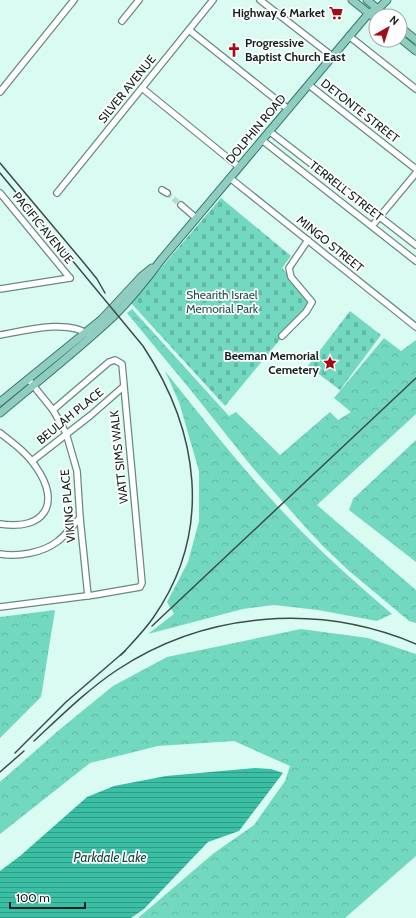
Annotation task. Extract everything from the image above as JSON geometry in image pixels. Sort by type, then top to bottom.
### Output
[{"type":"main road","points":[[352,0],[368,12]]},
{"type":"main road","name":"DOLPHIN ROAD","points":[[379,8],[387,0]]},
{"type":"main road","name":"DOLPHIN ROAD","points":[[88,334],[123,306],[145,281],[196,218],[368,14]]},
{"type":"main road","points":[[408,34],[416,40]]},
{"type":"main road","points":[[408,44],[416,51]]},
{"type":"main road","points":[[0,402],[88,334]]},
{"type":"main road","points":[[0,413],[34,386],[88,334]]},
{"type":"street","points":[[0,92],[74,0]]},
{"type":"street","points":[[122,21],[139,0]]},
{"type":"street","name":"SILVER AVENUE","points":[[57,193],[213,0]]},
{"type":"street","points":[[260,0],[332,56]]},
{"type":"street","points":[[189,30],[288,109]]},
{"type":"street","points":[[350,36],[416,89]]},
{"type":"street","name":"DETONTE STREET","points":[[309,85],[416,169]]},
{"type":"street","points":[[142,88],[239,167]]},
{"type":"street","name":"TERRELL STREET","points":[[269,131],[416,245]]},
{"type":"street","name":"TERRELL STREET","points":[[262,140],[416,261]]},
{"type":"street","points":[[372,226],[416,173]]},
{"type":"street","name":"MINGO STREET","points":[[230,178],[416,327]]},
{"type":"street","name":"PACIFIC AVENUE","points":[[0,193],[70,278],[0,289]]},
{"type":"street","points":[[181,205],[196,218]]},
{"type":"street","points":[[282,336],[306,312],[312,302],[291,277],[289,268],[308,240]]},
{"type":"street","points":[[0,336],[43,328],[66,327],[88,334]]},
{"type":"street","name":"WATT SIMS WALK","points":[[52,410],[112,360],[118,361],[122,364],[142,583],[140,587],[90,595]]},
{"type":"street","name":"VIKING PLACE","points":[[28,379],[52,410],[66,433],[77,471],[80,518],[90,595]]},
{"type":"street","name":"BEULAH PLACE","points":[[32,461],[123,387]]},
{"type":"street","points":[[0,433],[32,461],[42,475],[47,489],[48,500],[47,508],[38,520],[28,524],[10,526],[0,524]]},
{"type":"street","points":[[0,554],[32,553],[41,550],[58,541],[80,518]]},
{"type":"street","points":[[0,607],[90,595]]},
{"type":"green space","name":"Shearith Israel Memorial Park","points":[[221,198],[291,256],[282,268],[311,299],[278,342],[225,406],[131,303]]},
{"type":"green space","points":[[132,309],[229,416],[236,412],[280,455],[330,412],[338,420],[351,412],[334,398],[384,338],[401,351],[416,340],[416,414],[317,505],[416,590],[416,623],[409,621],[348,570],[307,529],[252,467],[127,313]]},
{"type":"green space","points":[[350,311],[381,335],[340,390],[308,366]]},
{"type":"green space","points":[[165,371],[238,462],[269,497],[324,553],[392,614],[377,621],[318,610],[274,605],[243,609],[148,634],[174,614],[167,602],[188,562],[199,521],[199,471],[179,402]]},
{"type":"green space","points":[[416,440],[416,562],[349,510],[353,499]]},
{"type":"green space","points":[[55,610],[41,697],[0,738],[0,617]]},
{"type":"green space","points":[[301,629],[368,638],[416,654],[416,856],[345,918],[138,918],[214,853],[254,825],[285,781],[290,766],[234,741],[158,746],[90,763],[0,834],[0,782],[59,730],[113,686],[167,657]]},
{"type":"water","name":"Parkdale Lake","points":[[255,768],[271,769],[283,773],[239,831],[208,842],[144,909],[131,918],[0,918],[0,871],[20,856],[87,797],[114,786],[166,776]]},
{"type":"tunnel","points":[[167,193],[181,205]]},
{"type":"railway","points":[[0,163],[97,279],[105,293]]},
{"type":"railway","points":[[0,173],[143,346],[162,379],[177,412],[187,446],[192,481],[191,516],[185,551],[172,585],[153,618],[121,655]]},
{"type":"railway","points":[[152,626],[416,378]]},
{"type":"railway","points":[[34,741],[85,695],[117,670],[151,650],[188,635],[225,625],[264,620],[302,619],[341,622],[379,631],[416,644]]},
{"type":"railway","points":[[15,753],[66,702],[125,651]]},
{"type":"railway","points":[[0,772],[24,751]]},
{"type":"place","name":"Highway 6 Market","points":[[336,13]]},
{"type":"place","name":"Progressive Baptist Church East","points":[[234,50]]},
{"type":"place","name":"Beeman Memorial Cemetery","points":[[330,363]]}]
